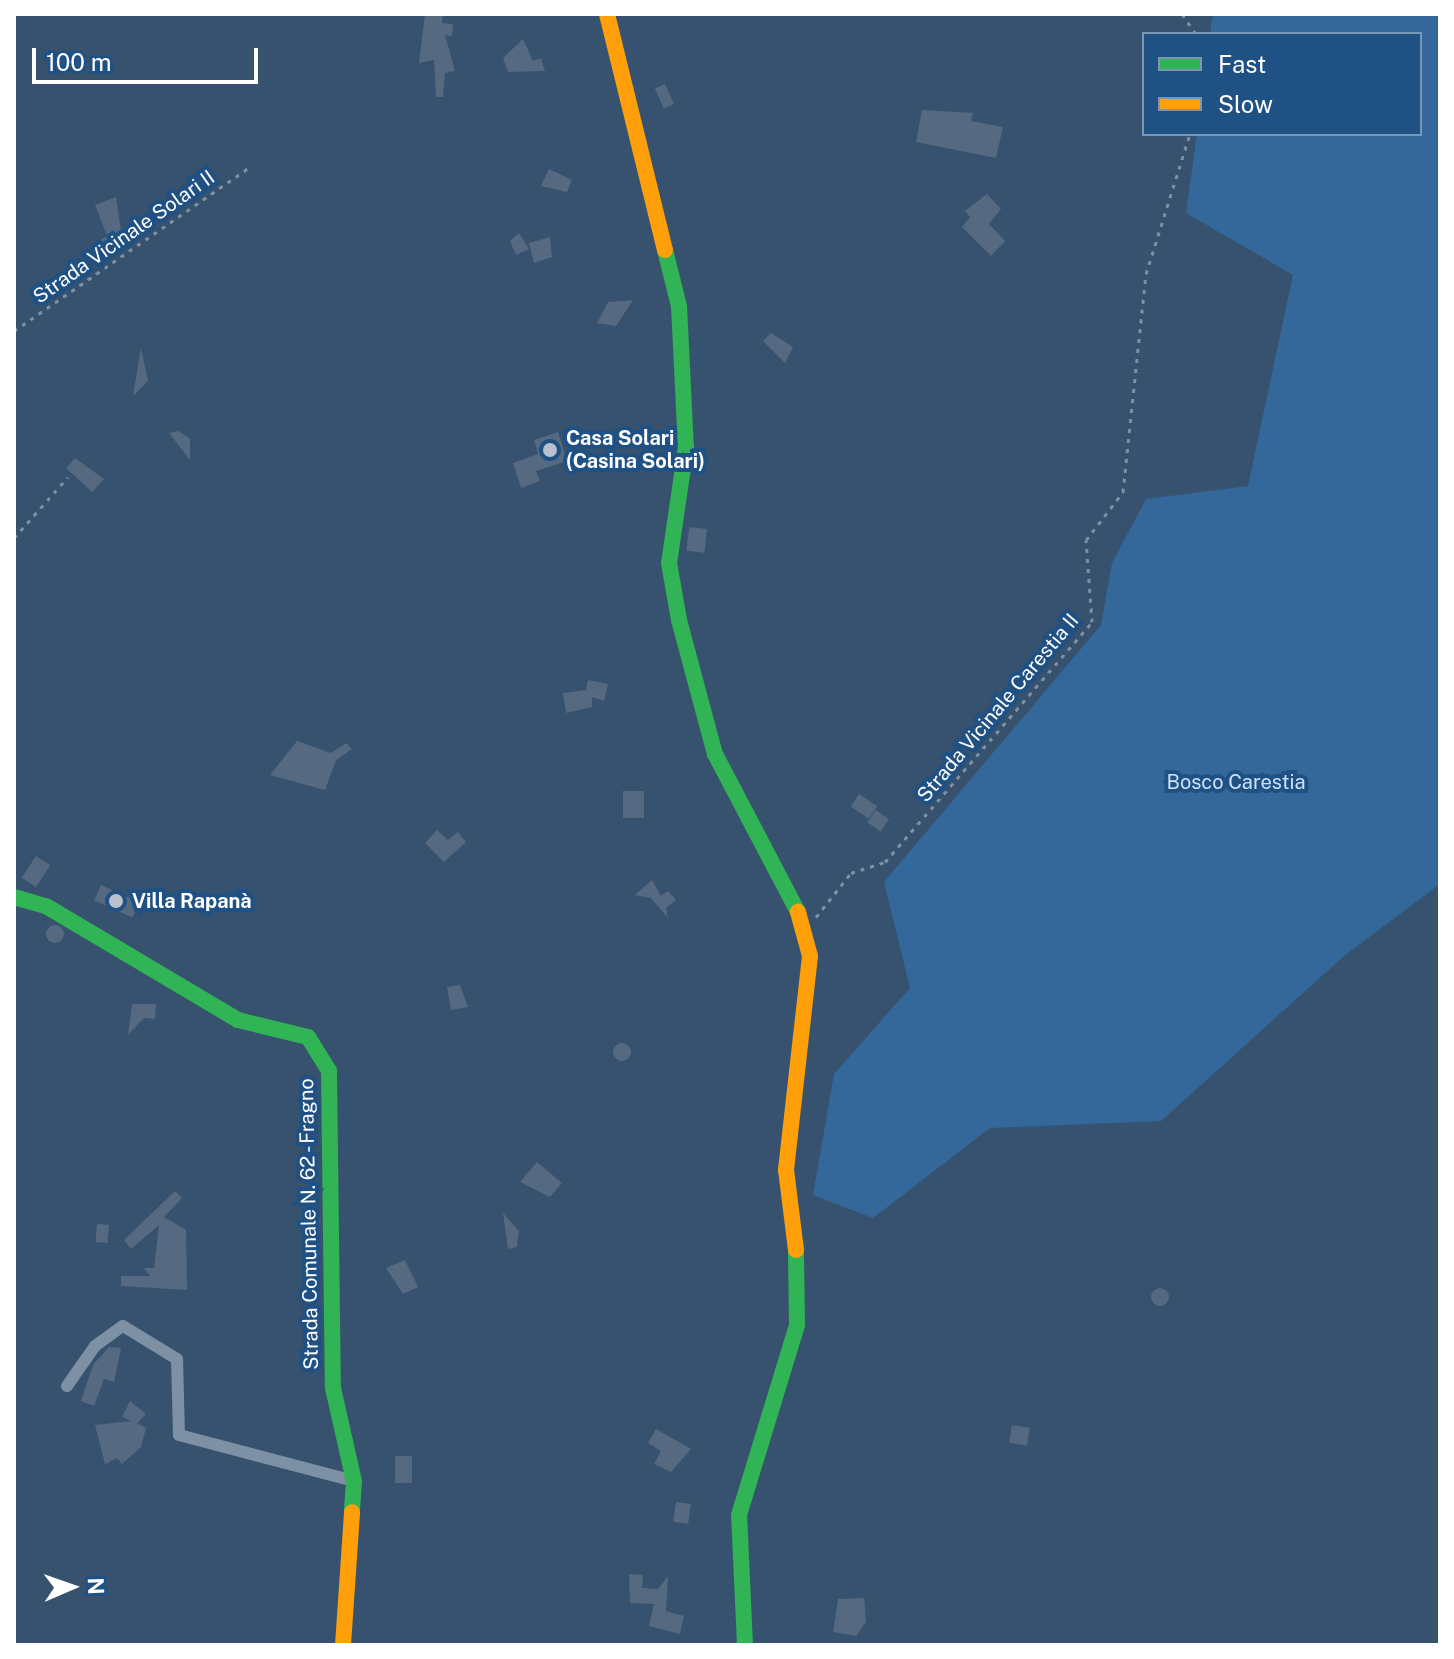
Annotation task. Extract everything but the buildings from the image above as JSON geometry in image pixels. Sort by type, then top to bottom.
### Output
[{"type":"main road","points":[[607,14],[679,306],[686,447],[669,563],[679,620],[715,754],[743,821],[807,930],[809,1009],[786,1170],[798,1311],[739,1515],[745,1645]]},
{"type":"main road","name":"Strada Comunale N. 62 - Fragno","points":[[14,897],[46,906],[238,1020],[308,1037],[329,1071],[333,1388],[354,1481],[343,1645]]},
{"type":"street","points":[[67,1386],[95,1346],[123,1326],[177,1359],[179,1435],[354,1481]]},
{"type":"path","points":[[1182,14],[1195,32]]},
{"type":"path","name":"Strada Vicinale Carestia II","points":[[807,930],[851,873],[885,862],[1092,622],[1086,540],[1123,492],[1146,274],[1189,136]]},
{"type":"path","name":"Strada Vicinale Solari II","points":[[14,331],[251,166]]},
{"type":"path","points":[[14,538],[68,477]]},
{"type":"green space","name":"Bosco Carestia","points":[[1213,14],[1440,14],[1440,884],[1344,956],[1161,1121],[990,1128],[873,1218],[813,1195],[834,1074],[910,988],[884,882],[1101,625],[1112,563],[1146,499],[1248,486],[1293,275],[1186,213],[1197,136],[1422,136],[1422,32],[1210,32]]},
{"type":"traffic: fast","points":[[665,250],[679,306],[686,447],[669,563],[679,620],[715,754],[798,912]]},
{"type":"traffic: fast","points":[[14,897],[46,906],[238,1020],[308,1037],[329,1071],[333,1388],[354,1481],[352,1512]]},
{"type":"traffic: fast","points":[[745,1645],[739,1515],[797,1325],[796,1250]]},
{"type":"traffic: slow","points":[[607,14],[665,250]]},
{"type":"traffic: slow","points":[[796,1250],[786,1170],[810,956],[798,912]]},
{"type":"traffic: slow","points":[[343,1645],[352,1512]]},
{"type":"place","name":"Casa Solari (Casina Solari)","points":[[550,450]]},
{"type":"place","name":"Villa Rapanà","points":[[116,901]]}]
